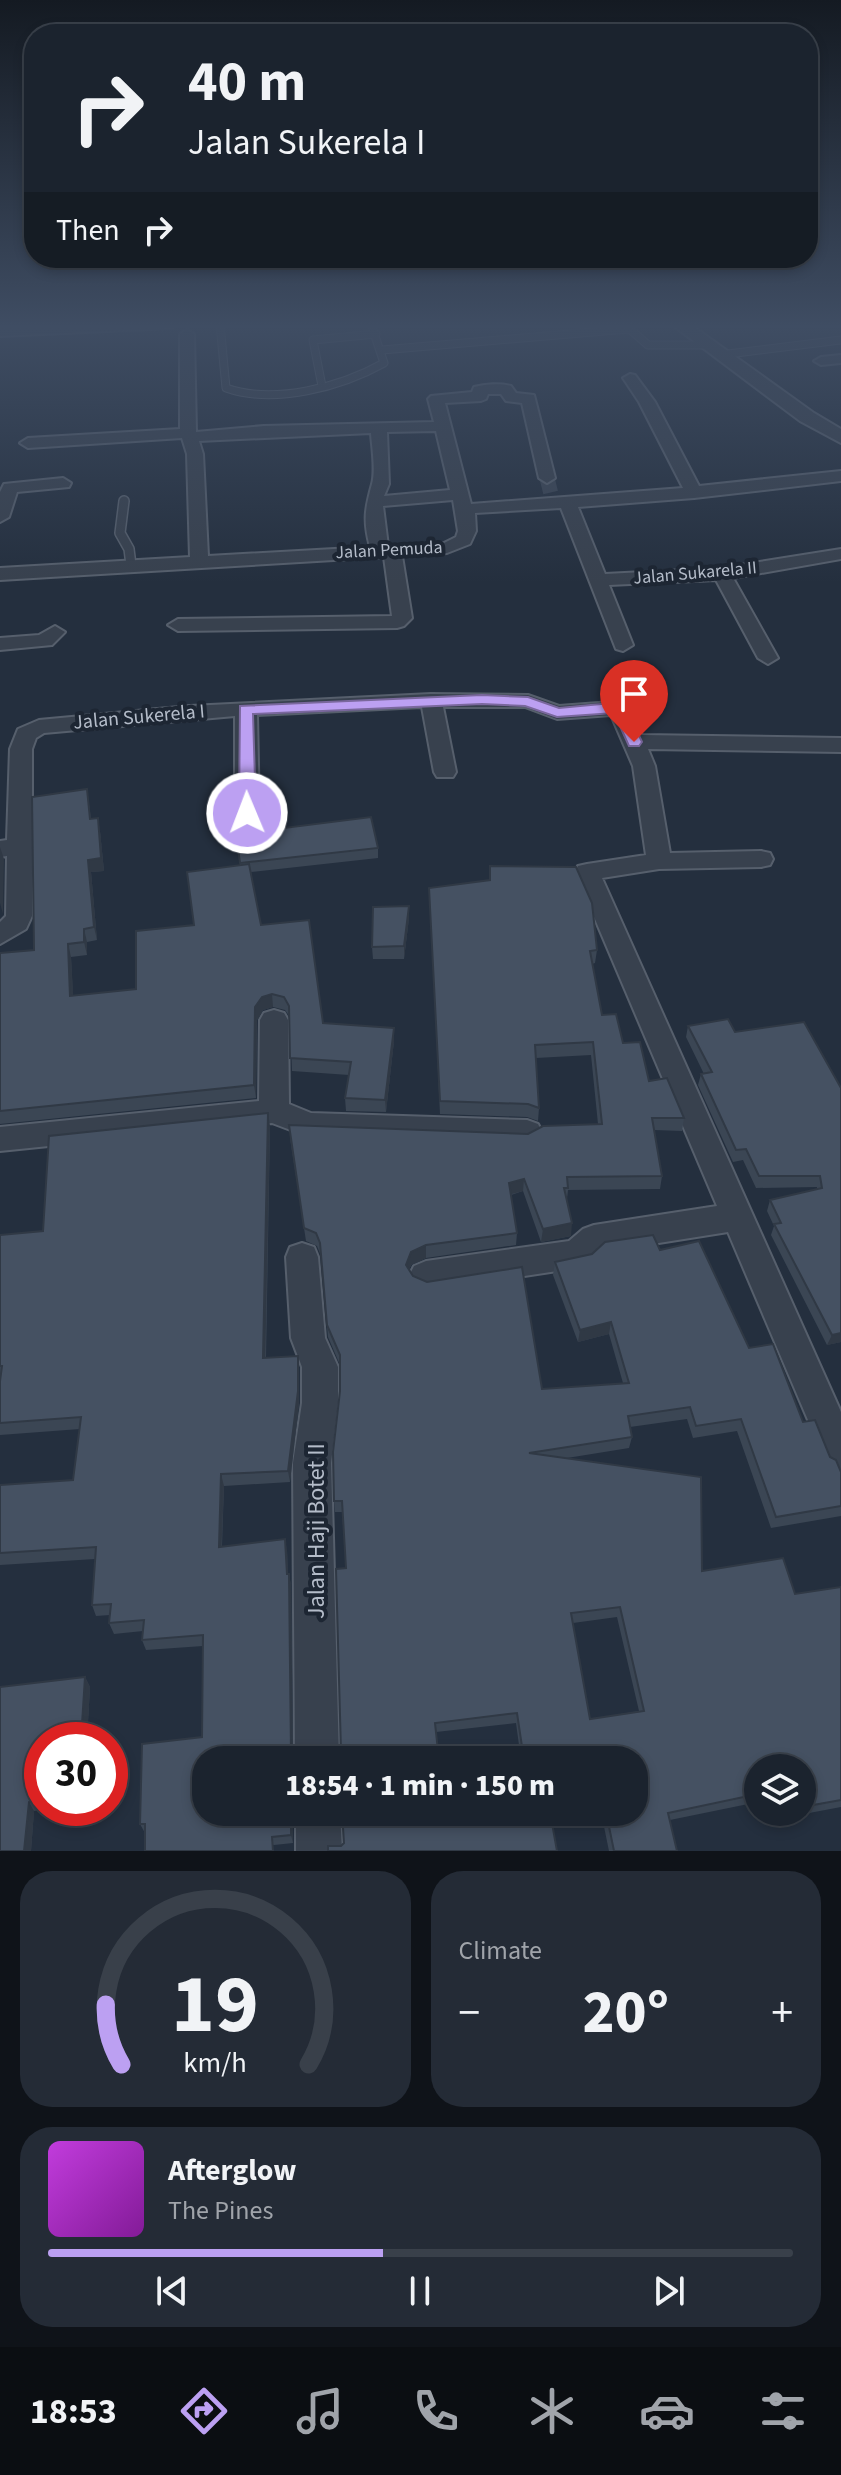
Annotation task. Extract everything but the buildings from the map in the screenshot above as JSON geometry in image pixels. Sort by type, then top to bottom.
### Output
[{"type":"street","points":[[189,410],[189,435],[195,454],[199,561]]},
{"type":"street","points":[[439,410],[461,502]]},
{"type":"street","points":[[532,410],[547,478]]},
{"type":"street","points":[[651,410],[694,493]]},
{"type":"street","points":[[798,410],[841,437]]},
{"type":"street","points":[[28,443],[442,426]]},
{"type":"street","points":[[178,625],[397,622],[402,618],[374,502],[374,493],[381,484],[379,427]]},
{"type":"street","points":[[374,502],[558,504],[694,493],[841,476]]},
{"type":"street","points":[[0,517],[10,488],[63,483]]},
{"type":"street","name":"Jalan Pemuda","points":[[0,574],[453,547],[464,540],[467,531],[461,502]]},
{"type":"street","points":[[558,504],[596,580],[623,645]]},
{"type":"street","name":"Jalan Sukarela II","points":[[596,580],[722,574],[841,554]]},
{"type":"street","points":[[722,574],[768,658]]},
{"type":"street","points":[[0,644],[45,641],[55,632]]},
{"type":"street","points":[[431,700],[445,772]]},
{"type":"street","name":"Jalan Sukerela I","points":[[9,847],[21,749],[26,734],[39,727],[79,721],[431,700],[528,701],[557,713],[620,710],[634,742]]},
{"type":"street","points":[[246,710],[247,813]]},
{"type":"street","points":[[659,861],[644,766],[634,742],[841,745]]},
{"type":"street","points":[[0,935],[17,923],[19,916],[9,847]]},
{"type":"street","points":[[761,859],[659,861],[587,872],[841,1454]]},
{"type":"street","points":[[274,1020],[274,1111]]},
{"type":"street","points":[[0,1139],[274,1111],[309,1125],[527,1132]]},
{"type":"street","points":[[426,1276],[577,1254],[594,1239],[736,1217]]},
{"type":"street","name":"Jalan Haji Botet II","points":[[302,1257],[308,1338],[320,1367],[320,1403],[312,1463],[317,1746]]},
{"type":"street","points":[[318,1826],[319,1851]]},
{"type":"lane","points":[[124,501],[120,533],[132,558],[131,565]]},
{"type":"tunnel","points":[[547,478],[553,502]]},
{"type":"route","points":[[247,813],[246,710],[431,700],[528,701],[557,713],[620,710],[634,742]]}]
